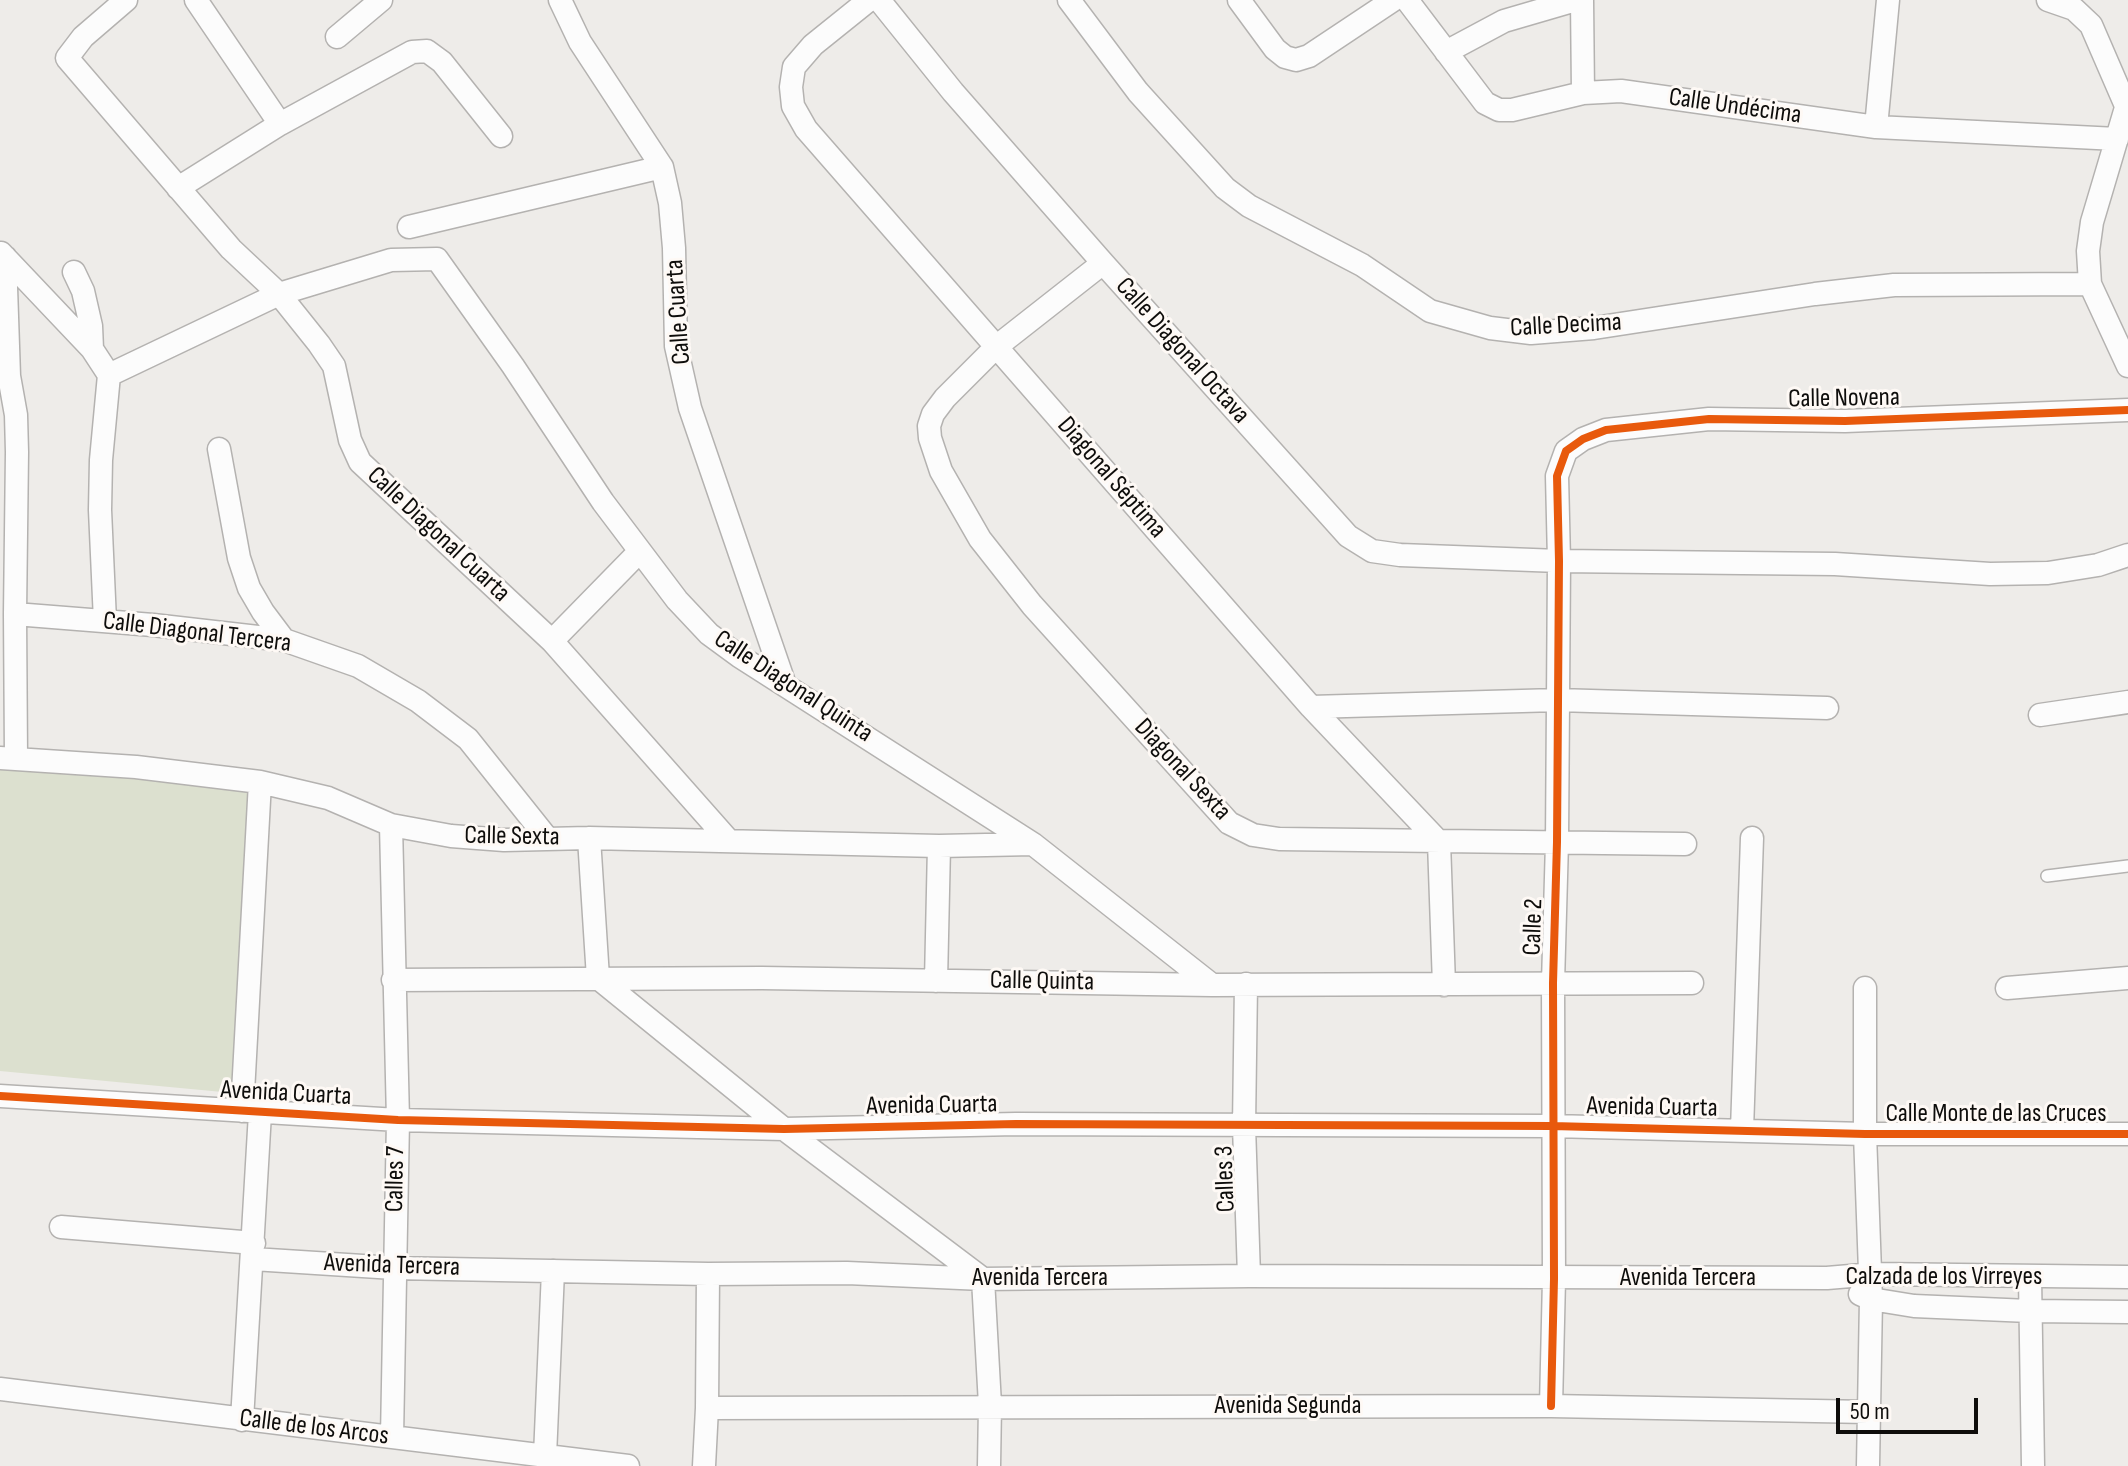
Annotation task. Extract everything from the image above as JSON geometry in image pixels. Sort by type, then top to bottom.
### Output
[{"type":"street","name":"Calle Diagonal Cuarta","points":[[126,0],[83,37],[67,58],[231,249],[279,294],[334,366],[350,440],[360,462],[552,641],[729,841]]},
{"type":"street","points":[[337,37],[381,0]]},
{"type":"street","name":"Calle Cuarta","points":[[560,0],[580,42],[662,167],[670,203],[674,248],[676,346],[690,408],[785,685]]},
{"type":"street","name":"Diagonal Séptima","points":[[869,0],[813,45],[794,67],[791,87],[793,106],[806,129],[1311,707],[1439,842]]},
{"type":"street","name":"Calle Diagonal Octava","points":[[879,0],[953,92],[1103,263],[1348,536],[1372,551],[1400,555],[1559,561],[1835,564],[1990,574],[2048,573],[2098,565],[2128,555]]},
{"type":"street","name":"Calle Decima","points":[[1069,0],[1138,92],[1225,188],[1249,206],[1362,265],[1430,311],[1490,328],[1531,333],[1594,328],[1894,285],[2090,284]]},
{"type":"street","points":[[1239,0],[1275,49],[1285,57],[1296,60],[1309,56],[1393,0]]},
{"type":"street","name":"Calle Undécima","points":[[1407,0],[1485,103],[1499,110],[1512,110],[1583,93],[1621,91],[1876,127],[2117,139]]},
{"type":"street","points":[[1446,52],[1504,21],[1579,0],[1583,93]]},
{"type":"street","points":[[1876,127],[1888,0]]},
{"type":"street","points":[[2048,0],[2074,9],[2091,25],[2127,105],[2092,222],[2088,251],[2090,284],[2128,366]]},
{"type":"street","points":[[207,5],[280,124]]},
{"type":"street","points":[[178,188],[280,124],[412,52],[427,51],[442,62],[501,136]]},
{"type":"street","points":[[409,227],[662,167]]},
{"type":"street","points":[[2,255],[92,349],[109,375],[100,510],[105,621]]},
{"type":"street","points":[[2,255],[17,452],[15,614],[8,757]]},
{"type":"street","name":"Calle Diagonal Quinta","points":[[279,294],[391,260],[437,259],[603,502],[677,600],[709,634],[1033,844],[1212,985]]},
{"type":"street","name":"Diagonal Sexta","points":[[1103,263],[996,347],[933,414],[929,426],[930,438],[941,471],[980,539],[1032,605],[1229,823],[1253,835],[1279,839],[1685,844]]},
{"type":"street","points":[[74,272],[83,291],[91,326],[92,349]]},
{"type":"street","points":[[109,375],[279,294]]},
{"type":"street","name":"Calle Novena","points":[[1566,451],[1583,439],[1606,430],[1678,421],[1845,421],[2128,410]]},
{"type":"street","points":[[219,449],[239,558],[249,588],[284,640]]},
{"type":"street","name":"Calle 2","points":[[1551,1406],[1559,561],[1557,476],[1566,451]]},
{"type":"street","points":[[552,641],[640,551]]},
{"type":"street","name":"Calle Diagonal Tercera","points":[[15,614],[284,640],[358,666],[418,701],[468,739],[547,838]]},
{"type":"street","points":[[1311,707],[1557,700],[1827,708]]},
{"type":"street","points":[[2040,715],[2128,702]]},
{"type":"street","name":"Calle Sexta","points":[[8,757],[136,767],[260,782],[328,798],[391,825],[451,836],[504,840],[589,838],[939,846],[1033,844]]},
{"type":"street","points":[[242,1420],[254,1251],[251,1112],[260,782]]},
{"type":"street","name":"Calles 7","points":[[391,825],[398,1120],[392,1437]]},
{"type":"street","points":[[589,838],[598,978],[784,1129],[983,1279],[990,1405],[989,1466]]},
{"type":"street","points":[[1742,1130],[1752,838]]},
{"type":"street","points":[[1439,842],[1444,985]]},
{"type":"street","points":[[936,981],[939,846]]},
{"type":"street","name":"Calle Quinta","points":[[393,980],[598,978],[1212,985],[1692,983]]},
{"type":"street","points":[[2007,988],[2128,978]]},
{"type":"street","name":"Calles 3","points":[[1246,984],[1244,1126],[1249,1276]]},
{"type":"street","points":[[1865,988],[1865,1134],[1871,1299],[1868,1466]]},
{"type":"street","name":"Avenida Cuarta","points":[[0,1096],[398,1120],[784,1129],[1016,1124],[1552,1126],[1865,1134]]},
{"type":"street","name":"Calle Monte de las Cruces","points":[[1865,1134],[2128,1134]]},
{"type":"street","name":"Avenida Tercera","points":[[61,1227],[394,1268],[708,1274],[847,1273],[983,1279],[1249,1276],[1827,1278]]},
{"type":"street","points":[[545,1456],[553,1271]]},
{"type":"street","points":[[704,1466],[708,1274]]},
{"type":"street","name":"Calzada de los Virreyes","points":[[1827,1278],[1869,1275],[2128,1277]]},
{"type":"street","points":[[2030,1277],[2033,1466]]},
{"type":"street","name":"Calzada de los Virreyes","points":[[1827,1278],[1871,1299],[1914,1306],[2128,1312]]},
{"type":"street","name":"Calle de los Arcos","points":[[0,1389],[628,1466]]},
{"type":"street","name":"Avenida Segunda","points":[[707,1408],[1551,1406],[1868,1412]]},
{"type":"lane","points":[[2047,876],[2128,866]]},
{"type":"green space","points":[[0,763],[256,785],[233,1093],[0,1071]]},
{"type":"cycle path","points":[[1551,1406],[1559,561],[1557,476],[1566,451],[1583,439],[1606,430],[1709,419],[1845,421],[2128,410]]},
{"type":"cycle path","points":[[0,1096],[398,1120],[784,1129],[1016,1124],[1552,1126],[1865,1134],[2128,1134]]}]
